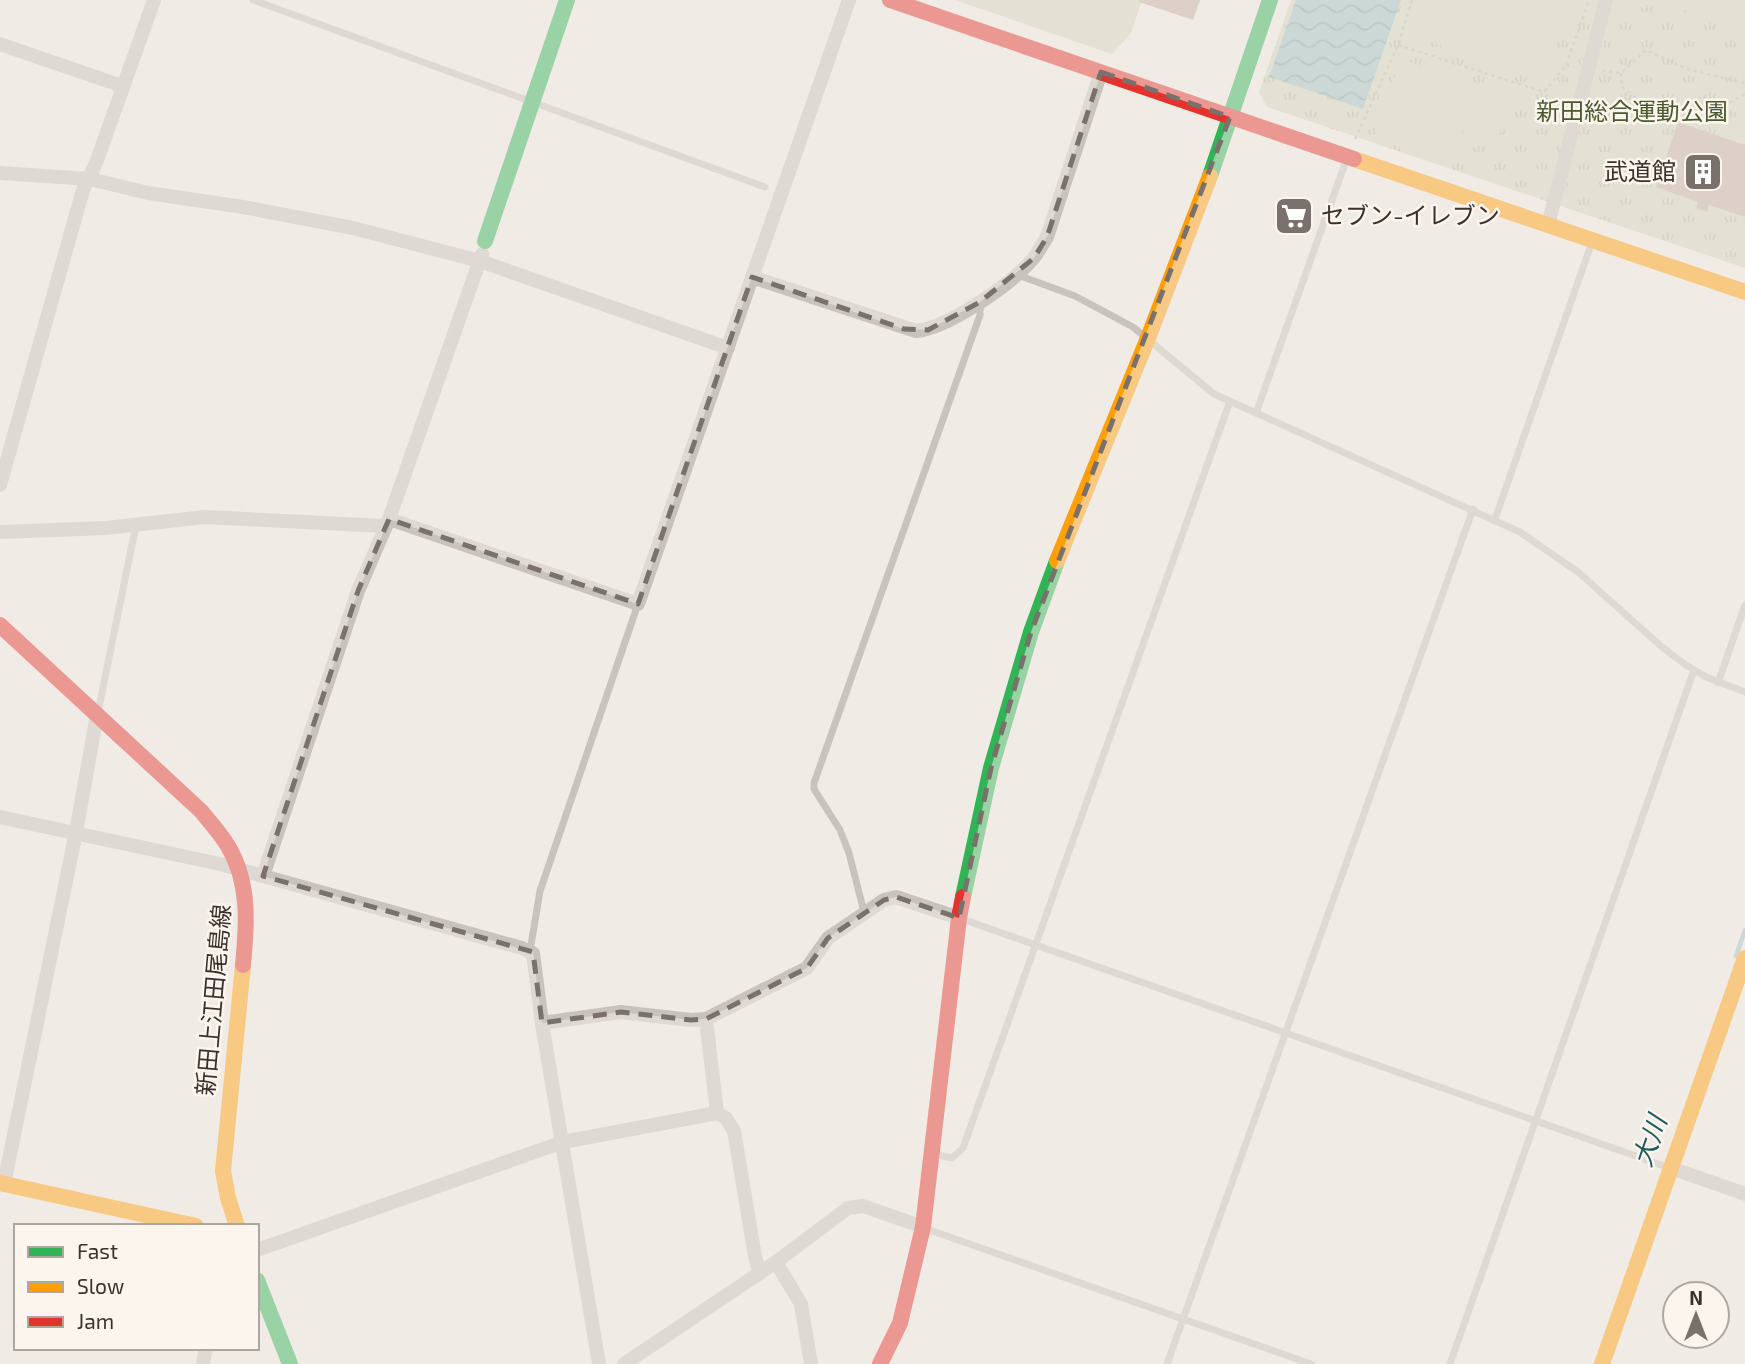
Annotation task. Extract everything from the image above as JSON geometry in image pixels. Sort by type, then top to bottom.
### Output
[{"type":"street","points":[[0,485],[83,190],[90,179],[153,0]]},
{"type":"street","points":[[263,876],[358,591],[387,522],[480,261],[567,0]]},
{"type":"street","points":[[0,532],[106,528],[205,517],[387,522],[638,604],[849,0]]},
{"type":"street","points":[[890,0],[1745,292]]},
{"type":"street","points":[[880,1364],[900,1322],[923,1227],[959,918],[991,768],[1031,632],[1057,560],[1204,195],[1270,0]]},
{"type":"street","points":[[1548,225],[1606,0]]},
{"type":"street","points":[[0,44],[122,86]]},
{"type":"street","points":[[752,277],[916,331],[928,330],[980,302],[1017,275],[1034,258],[1047,237],[1101,72]]},
{"type":"street","points":[[0,173],[90,179],[148,193],[303,217],[480,261],[728,348]]},
{"type":"street","name":"新田上江田尾島線","points":[[0,625],[201,811],[222,837],[240,871],[247,923],[223,1171],[236,1224]]},
{"type":"street","points":[[97,715],[76,832],[2,1183],[187,1224]]},
{"type":"street","points":[[0,817],[263,876],[530,951],[534,956],[542,1023],[599,1364]]},
{"type":"street","points":[[542,1023],[621,1012],[691,1020],[706,1019],[807,968],[828,938],[884,900],[896,897],[959,918]]},
{"type":"street","points":[[1602,1364],[1745,958]]},
{"type":"street","points":[[706,1019],[717,1113]]},
{"type":"street","points":[[259,1249],[563,1142],[717,1113],[726,1118],[734,1131],[760,1273]]},
{"type":"street","points":[[1671,1168],[1745,1194]]},
{"type":"street","points":[[624,1364],[776,1262],[848,1208],[858,1205],[923,1227]]},
{"type":"street","points":[[776,1262],[801,1304],[811,1364]]},
{"type":"street","points":[[259,1285],[290,1364]]},
{"type":"lane","points":[[253,0],[765,187]]},
{"type":"lane","points":[[1256,413],[1347,157]]},
{"type":"lane","points":[[1495,519],[1593,239]]},
{"type":"lane","points":[[1017,275],[1101,308],[1148,338],[1203,387],[1230,401],[1495,519],[1557,556],[1662,647],[1694,670],[1718,683],[1745,692]]},
{"type":"lane","points":[[864,912],[840,830],[814,789],[814,783],[980,315],[980,302]]},
{"type":"lane","points":[[933,1153],[953,1158],[963,1148],[1230,401]]},
{"type":"lane","points":[[1167,1364],[1473,509]]},
{"type":"lane","points":[[97,715],[137,524]]},
{"type":"lane","points":[[530,951],[540,891],[638,604]]},
{"type":"lane","points":[[1718,683],[1745,605]]},
{"type":"lane","points":[[1450,1364],[1694,670]]},
{"type":"lane","points":[[959,918],[1035,947],[1671,1168]]},
{"type":"lane","points":[[923,1227],[1311,1364]]},
{"type":"path","points":[[1347,157],[1398,44],[1412,0]]},
{"type":"path","points":[[1398,44],[1544,92],[1566,65],[1588,0]]},
{"type":"path","points":[[1566,65],[1621,73],[1646,50],[1690,70],[1745,83]]},
{"type":"path","points":[[1621,73],[1622,87],[1639,101],[1663,110],[1682,108],[1702,96],[1727,104],[1745,94]]},
{"type":"highlighted area","points":[[1101,72],[1230,117],[1031,632],[991,768],[959,918],[896,897],[884,900],[828,938],[807,968],[706,1019],[691,1020],[621,1012],[542,1023],[533,952],[263,876],[358,591],[389,519],[638,604],[752,277],[904,329],[928,330],[980,302],[1034,258],[1047,237]]},
{"type":"green space","points":[[955,0],[1142,0],[1131,33],[1112,54]]},
{"type":"green space","name":"新田総合運動公園","points":[[1291,0],[1745,0],[1745,268],[1267,107],[1259,92]]},
{"type":"green space","points":[[1419,0],[1572,0],[1545,80],[1407,34]]},
{"type":"green space","points":[[1654,0],[1745,0],[1745,31]]},
{"type":"green space","points":[[1401,59],[1512,97],[1499,135],[1465,124],[1451,164],[1374,137]]},
{"type":"water","points":[[1296,0],[1401,0],[1363,109],[1269,77]]},
{"type":"building","points":[[1139,0],[1200,0],[1193,20]]},
{"type":"building","name":"武道館","points":[[1678,122],[1745,145],[1745,217],[1709,205],[1707,212],[1696,208],[1698,202],[1656,187]]},
{"type":"waterway","name":"大川","points":[[1736,956],[1745,930]]},
{"type":"traffic: fast","points":[[485,241],[567,0]]},
{"type":"traffic: fast","points":[[1210,176],[1270,0]]},
{"type":"traffic: fast","points":[[963,897],[991,768],[1031,632],[1057,561]]},
{"type":"traffic: fast","points":[[259,1285],[290,1364]]},
{"type":"traffic: slow","points":[[1354,159],[1745,292]]},
{"type":"traffic: slow","points":[[1057,561],[1148,338],[1210,176]]},
{"type":"traffic: slow","points":[[1602,1364],[1745,958]]},
{"type":"traffic: slow","points":[[236,1224],[223,1171],[243,965]]},
{"type":"traffic: slow","points":[[0,1183],[187,1224]]},
{"type":"traffic: jam","points":[[890,0],[1354,159]]},
{"type":"traffic: jam","points":[[0,625],[201,811],[222,837],[235,860],[243,889],[246,919],[243,965]]},
{"type":"traffic: jam","points":[[880,1364],[900,1323],[923,1227],[963,897]]},
{"type":"place","name":"武道館","points":[[1703,172]]},
{"type":"place","name":"セブン-イレブン","points":[[1294,216]]}]
